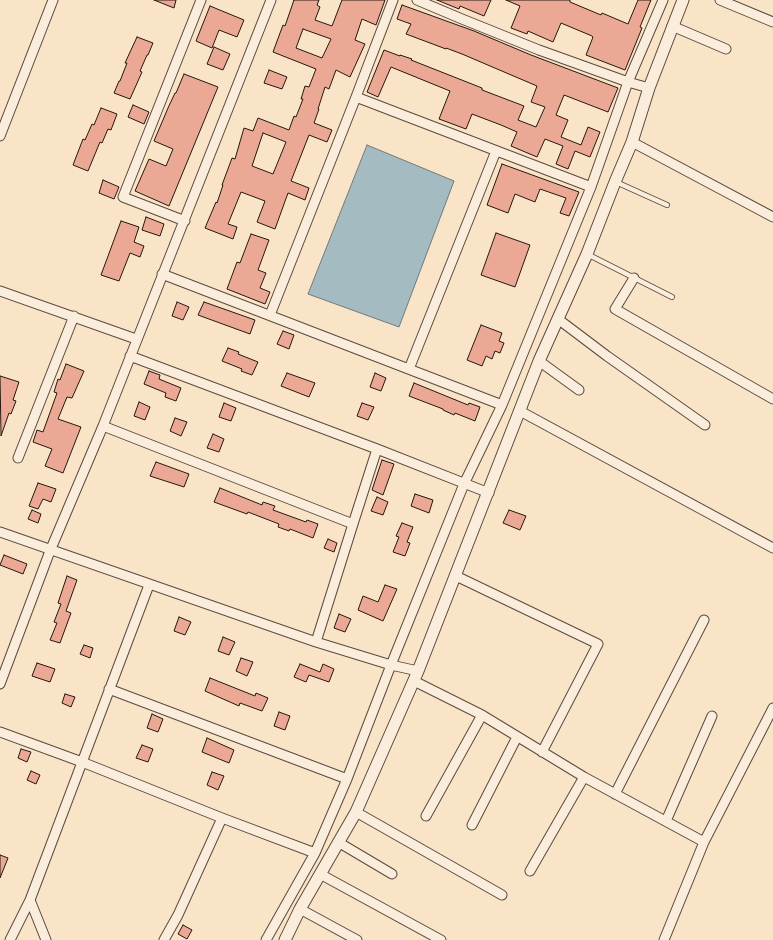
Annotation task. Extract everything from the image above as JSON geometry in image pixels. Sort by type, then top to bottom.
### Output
[{"type":"street","points":[[0,136],[53,0]]},
{"type":"street","points":[[185,221],[123,197],[202,0]]},
{"type":"street","points":[[0,684],[50,551],[103,426],[136,339],[185,221],[272,0]]},
{"type":"street","points":[[270,315],[393,0]]},
{"type":"street","points":[[417,0],[532,47],[628,82],[649,88]]},
{"type":"street","points":[[266,940],[315,853],[347,779],[464,484],[502,404],[591,187],[628,82],[663,0]]},
{"type":"street","points":[[285,940],[300,909],[356,812],[416,676],[539,361],[587,254],[605,210],[614,182],[632,142],[649,88],[683,0]]},
{"type":"street","points":[[720,0],[773,22]]},
{"type":"street","points":[[672,26],[726,49]]},
{"type":"street","points":[[356,97],[591,187]]},
{"type":"street","points":[[632,142],[773,217]]},
{"type":"street","points":[[410,369],[496,151]]},
{"type":"street","points":[[162,274],[502,404]]},
{"type":"street","points":[[634,278],[615,309],[773,399]]},
{"type":"street","points":[[0,291],[136,339]]},
{"type":"street","points":[[18,458],[74,316]]},
{"type":"street","points":[[558,319],[607,356],[705,425]]},
{"type":"street","points":[[130,356],[377,449],[488,493]]},
{"type":"street","points":[[539,361],[579,390]]},
{"type":"street","points":[[520,411],[773,548]]},
{"type":"street","points":[[103,426],[353,524]]},
{"type":"street","points":[[316,642],[377,449]]},
{"type":"street","points":[[0,532],[50,551],[316,642],[391,665],[416,676],[584,777],[704,842]]},
{"type":"street","points":[[456,576],[598,644],[542,752]]},
{"type":"street","points":[[10,940],[30,900],[149,585]]},
{"type":"street","points":[[615,794],[704,620]]},
{"type":"street","points":[[109,689],[347,779]]},
{"type":"street","points":[[664,940],[704,842],[773,708]]},
{"type":"street","points":[[426,816],[482,716]]},
{"type":"street","points":[[666,821],[712,716]]},
{"type":"street","points":[[0,732],[82,762],[222,818],[315,853]]},
{"type":"street","points":[[472,825],[517,737]]},
{"type":"street","points":[[530,871],[584,777]]},
{"type":"street","points":[[356,812],[502,895]]},
{"type":"street","points":[[164,940],[178,915],[222,818]]},
{"type":"street","points":[[338,842],[392,874]]},
{"type":"street","points":[[320,874],[441,940]]},
{"type":"street","points":[[30,900],[46,940]]},
{"type":"street","points":[[300,909],[357,940]]},
{"type":"lane","points":[[614,182],[667,205]]},
{"type":"lane","points":[[587,254],[672,297]]},
{"type":"water","points":[[367,145],[454,181],[399,327],[308,294]]},
{"type":"building","points":[[154,0],[176,0],[174,8]]},
{"type":"building","points":[[294,0],[319,0],[317,5],[320,7],[315,20],[332,26],[342,0],[385,0],[376,25],[362,19],[355,40],[365,44],[350,77],[336,70],[329,89],[325,87],[314,123],[332,130],[327,142],[309,135],[291,181],[309,188],[305,200],[288,193],[275,229],[257,222],[265,201],[241,192],[228,224],[237,227],[233,239],[205,228],[216,202],[217,203],[232,158],[235,159],[244,128],[253,131],[258,118],[289,130],[294,116],[296,117],[303,99],[301,99],[305,86],[309,87],[316,69],[273,52],[283,25],[285,26]],"holes":[[[303,29],[331,39],[322,58],[296,48]],[[263,133],[286,142],[273,174],[252,166]]]},
{"type":"building","points":[[437,0],[491,0],[484,16],[460,6],[459,9]]},
{"type":"building","points":[[506,0],[570,0],[570,2],[601,15],[602,13],[628,24],[638,0],[651,0],[640,27],[642,28],[625,70],[586,55],[593,37],[561,23],[553,42],[528,31],[527,34],[511,28],[520,6]]},
{"type":"building","points":[[402,5],[474,31],[531,55],[618,88],[608,112],[564,95],[556,115],[568,120],[561,137],[581,145],[588,127],[600,132],[590,157],[575,151],[568,169],[556,164],[563,146],[545,139],[537,157],[511,146],[517,132],[501,125],[472,114],[466,129],[439,119],[450,91],[391,67],[378,97],[367,92],[384,50],[412,59],[411,60],[482,88],[482,90],[524,106],[518,120],[536,127],[545,107],[531,102],[537,86],[462,54],[406,34],[411,24],[397,19]]},
{"type":"building","points":[[210,6],[244,20],[237,37],[219,30],[212,48],[196,41]]},
{"type":"building","points":[[137,37],[153,43],[140,71],[142,72],[130,99],[114,93],[127,63],[125,63]]},
{"type":"building","points":[[214,47],[230,54],[223,70],[207,64]]},
{"type":"building","points":[[269,70],[287,77],[282,89],[264,83]]},
{"type":"building","points":[[184,74],[218,87],[169,206],[135,191],[149,159],[166,166],[173,149],[154,141]]},
{"type":"building","points":[[133,105],[149,112],[144,124],[128,117]]},
{"type":"building","points":[[101,108],[117,114],[111,130],[108,129],[102,143],[100,142],[88,171],[73,165],[83,139],[85,140],[92,124],[94,125]]},
{"type":"building","points":[[502,164],[579,192],[569,216],[560,213],[566,198],[540,189],[535,202],[515,194],[508,213],[487,205]]},
{"type":"building","points":[[103,180],[119,187],[114,199],[99,193]]},
{"type":"building","points":[[146,217],[164,224],[160,236],[142,230]]},
{"type":"building","points":[[121,221],[139,227],[134,242],[144,246],[140,257],[130,253],[119,281],[101,275]]},
{"type":"building","points":[[496,233],[530,245],[515,287],[481,275]]},
{"type":"building","points":[[251,234],[269,240],[258,270],[266,273],[260,288],[270,292],[265,304],[227,289],[237,262],[240,263]]},
{"type":"building","points":[[177,302],[189,307],[183,320],[172,316]]},
{"type":"building","points":[[204,302],[255,320],[250,334],[198,315]]},
{"type":"building","points":[[481,325],[502,333],[499,341],[504,343],[500,353],[495,351],[492,359],[486,356],[482,366],[467,360]]},
{"type":"building","points":[[283,331],[294,335],[289,349],[277,344]]},
{"type":"building","points":[[228,348],[239,352],[238,354],[258,362],[252,375],[241,371],[242,369],[222,361]]},
{"type":"building","points":[[66,364],[84,371],[72,398],[67,397],[58,419],[81,427],[63,473],[45,466],[52,449],[33,442],[37,430],[43,432],[57,393],[54,392],[58,379],[60,380]]},
{"type":"building","points":[[149,371],[160,375],[159,379],[181,388],[176,401],[165,397],[166,393],[144,384]]},
{"type":"building","points":[[287,373],[315,383],[309,397],[281,386]]},
{"type":"building","points":[[375,373],[386,378],[381,391],[370,387]]},
{"type":"building","points":[[0,376],[19,382],[13,400],[16,401],[11,414],[9,413],[1,436]]},
{"type":"building","points":[[414,383],[468,405],[469,403],[480,407],[475,421],[455,413],[454,415],[443,409],[409,396]]},
{"type":"building","points":[[139,402],[150,407],[145,420],[134,416]]},
{"type":"building","points":[[224,403],[236,408],[231,421],[219,417]]},
{"type":"building","points":[[362,403],[374,407],[368,420],[357,416]]},
{"type":"building","points":[[175,418],[187,422],[181,436],[170,431]]},
{"type":"building","points":[[213,434],[224,439],[219,452],[207,448]]},
{"type":"building","points":[[382,460],[394,464],[383,495],[372,490]]},
{"type":"building","points":[[156,462],[189,474],[184,487],[150,476]]},
{"type":"building","points":[[38,483],[56,489],[51,502],[43,499],[38,509],[29,506]]},
{"type":"building","points":[[220,488],[262,505],[263,502],[275,506],[273,510],[306,522],[307,520],[318,524],[313,538],[290,529],[289,531],[278,527],[279,524],[248,512],[247,514],[214,502]]},
{"type":"building","points":[[415,494],[433,500],[429,513],[411,506]]},
{"type":"building","points":[[377,497],[388,502],[383,515],[371,511]]},
{"type":"building","points":[[32,510],[41,514],[38,523],[28,519]]},
{"type":"building","points":[[509,510],[526,516],[520,530],[503,523]]},
{"type":"building","points":[[402,523],[413,527],[407,542],[410,543],[405,556],[393,552],[399,537],[396,536]]},
{"type":"building","points":[[328,539],[337,543],[334,552],[324,548]]},
{"type":"building","points":[[4,555],[27,564],[23,574],[0,565]]},
{"type":"building","points":[[67,576],[77,580],[66,611],[71,613],[60,643],[50,640],[57,623],[54,622],[61,604],[58,603]]},
{"type":"building","points":[[385,585],[397,589],[383,621],[358,610],[363,596],[378,602]]},
{"type":"building","points":[[339,614],[351,619],[345,632],[334,628]]},
{"type":"building","points":[[179,617],[191,622],[185,635],[174,631]]},
{"type":"building","points":[[223,637],[235,642],[229,655],[218,651]]},
{"type":"building","points":[[84,645],[93,648],[90,658],[80,654]]},
{"type":"building","points":[[241,658],[253,662],[247,676],[236,671]]},
{"type":"building","points":[[37,663],[55,669],[50,682],[32,676]]},
{"type":"building","points":[[300,664],[320,672],[323,664],[334,669],[329,682],[309,675],[306,682],[294,677]]},
{"type":"building","points":[[210,678],[255,696],[256,693],[268,698],[262,711],[240,703],[239,706],[205,691]]},
{"type":"building","points":[[65,694],[75,697],[71,707],[62,703]]},
{"type":"building","points":[[279,712],[290,716],[285,730],[274,726]]},
{"type":"building","points":[[152,714],[163,719],[158,732],[147,728]]},
{"type":"building","points":[[207,738],[234,750],[229,763],[202,752]]},
{"type":"building","points":[[142,745],[153,749],[148,762],[136,758]]},
{"type":"building","points":[[21,749],[31,752],[27,762],[18,758]]},
{"type":"building","points":[[31,771],[40,775],[36,784],[27,780]]},
{"type":"building","points":[[212,772],[224,776],[218,790],[207,785]]},
{"type":"building","points":[[0,855],[8,858],[0,878]]},
{"type":"building","points":[[183,925],[192,930],[187,939],[178,934]]}]
